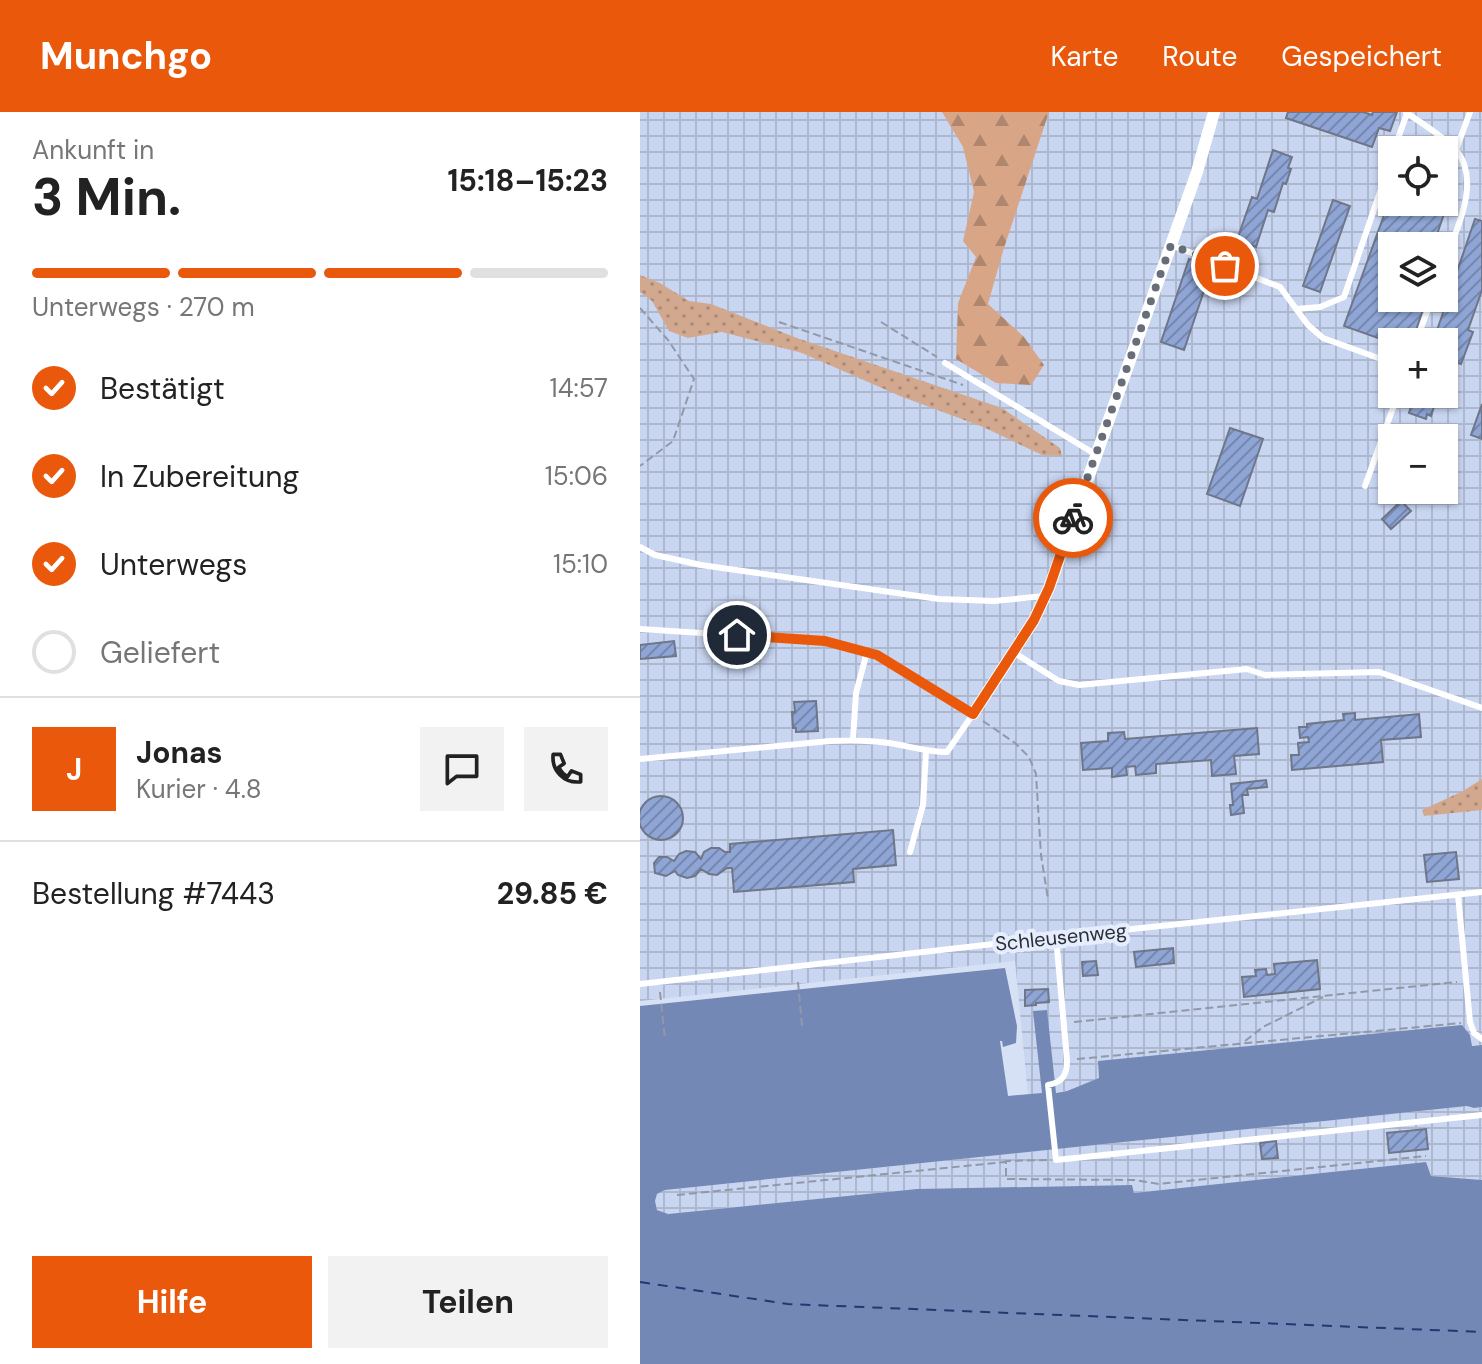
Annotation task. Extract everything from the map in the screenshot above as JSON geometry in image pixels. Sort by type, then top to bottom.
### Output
[{"type":"street","points":[[973,714],[1034,620],[1045,596],[1197,172],[1214,112]]},
{"type":"lane","points":[[1458,145],[1470,112]]},
{"type":"lane","points":[[1399,136],[1406,113],[1437,136]]},
{"type":"lane","points":[[1454,232],[1468,191],[1466,168],[1458,154]]},
{"type":"lane","points":[[1296,309],[1320,307],[1344,297],[1378,198]]},
{"type":"lane","points":[[1171,245],[1280,287],[1308,325],[1323,338],[1378,358]]},
{"type":"lane","points":[[945,363],[1095,454]]},
{"type":"lane","points":[[1365,486],[1393,408]]},
{"type":"lane","points":[[640,547],[655,555],[701,565],[939,599],[994,601],[1045,596]]},
{"type":"lane","points":[[640,629],[825,641],[877,655],[973,714],[947,752],[853,740],[640,759]]},
{"type":"lane","points":[[853,740],[856,693],[867,652]]},
{"type":"lane","points":[[1013,652],[1059,681],[1079,685],[1247,669],[1265,675],[1379,672],[1482,708]]},
{"type":"lane","points":[[910,852],[923,805],[926,751]]},
{"type":"lane","name":"Schleusenweg","points":[[640,984],[1482,892]]},
{"type":"lane","points":[[1458,895],[1470,1022],[1474,1033],[1482,1038]]},
{"type":"lane","points":[[1056,937],[1067,1060],[1067,1073],[1062,1080],[1048,1085],[1056,1160],[1482,1115]]},
{"type":"path","points":[[640,308],[668,340],[694,379],[673,441],[640,466]]},
{"type":"path","points":[[779,322],[966,386]]},
{"type":"path","points":[[881,322],[945,363]]},
{"type":"path","points":[[973,714],[1015,743],[1029,757],[1036,774],[1041,855],[1048,899]]},
{"type":"path","points":[[1064,1023],[1466,981]]},
{"type":"path","points":[[798,982],[802,1026]]},
{"type":"path","points":[[660,991],[665,1039]]},
{"type":"path","points":[[1243,1042],[1263,1027],[1324,997]]},
{"type":"path","points":[[1067,1060],[1470,1022]]},
{"type":"path","points":[[1006,1161],[1006,1179],[1135,1180],[1159,1184],[1426,1156]]},
{"type":"path","points":[[677,1195],[1006,1161],[1056,1160]]},
{"type":"shaded area","points":[[640,112],[1482,112],[1482,1045],[1099,1061],[1100,1078],[1066,1091],[1028,1095],[1015,961],[640,1001]]},
{"type":"shaded area","points":[[640,275],[689,301],[711,304],[797,338],[1002,408],[1060,448],[1062,456],[1042,455],[983,427],[900,396],[802,353],[722,332],[688,338],[669,331],[652,301],[640,292]]},
{"type":"shaded area","points":[[1482,779],[1482,810],[1424,816],[1422,810]]},
{"type":"shaded area","points":[[1467,1106],[1482,1107],[1482,1180],[1431,1176],[1425,1162],[1134,1193],[1132,1185],[917,1189],[667,1214],[657,1210],[655,1201],[657,1194],[665,1190]]},
{"type":"green space","points":[[942,112],[1049,112],[988,304],[1024,337],[1044,365],[1031,385],[996,383],[956,359],[958,303],[976,257],[963,241],[974,192],[963,147]]},
{"type":"water","points":[[1005,968],[1017,1026],[1016,1043],[1003,1047],[1000,1041],[1008,1096],[1042,1093],[1033,1011],[1047,1010],[1056,1093],[1099,1078],[1098,1061],[1462,1025],[1470,1035],[1472,1046],[1482,1045],[1482,1107],[1467,1106],[665,1190],[657,1194],[657,1210],[668,1214],[917,1189],[1132,1185],[1134,1193],[1426,1162],[1431,1176],[1482,1180],[1482,1364],[640,1364],[640,1006]]},
{"type":"building","points":[[1288,112],[1363,112],[1372,115],[1373,112],[1397,112],[1390,131],[1379,128],[1372,147],[1286,118]]},
{"type":"building","points":[[1273,150],[1292,157],[1288,168],[1291,169],[1274,212],[1268,210],[1256,247],[1237,240],[1252,197],[1257,199]]},
{"type":"building","points":[[1333,200],[1350,206],[1320,292],[1303,286]]},
{"type":"building","points":[[1384,216],[1443,216],[1438,232],[1378,232],[1378,312],[1422,312],[1417,328],[1378,328],[1378,338],[1344,326]]},
{"type":"building","points":[[1475,219],[1482,221],[1482,290],[1468,330],[1473,332],[1461,364],[1458,363],[1458,328],[1438,328],[1443,312],[1458,312],[1458,269]]},
{"type":"building","points":[[1189,259],[1212,267],[1184,350],[1161,342]]},
{"type":"building","points":[[1482,404],[1482,439],[1471,435]]},
{"type":"building","points":[[1411,408],[1434,408],[1431,416],[1427,414],[1426,419],[1409,413]]},
{"type":"building","points":[[1230,428],[1263,439],[1240,506],[1207,494]]},
{"type":"building","points":[[1398,504],[1404,504],[1411,511],[1391,529],[1382,519]]},
{"type":"building","points":[[674,641],[676,656],[640,659],[640,645]]},
{"type":"building","points":[[816,701],[818,731],[796,732],[793,728],[794,702]]},
{"type":"building","points":[[1355,713],[1355,720],[1419,714],[1421,737],[1381,740],[1383,762],[1292,770],[1291,755],[1299,755],[1298,743],[1309,742],[1308,737],[1300,738],[1299,727],[1344,720],[1343,714]]},
{"type":"building","points":[[1257,728],[1259,754],[1234,756],[1236,774],[1212,776],[1211,760],[1156,764],[1156,773],[1136,775],[1135,766],[1126,767],[1127,775],[1112,777],[1112,768],[1083,770],[1081,743],[1108,741],[1108,733],[1124,732],[1125,739]]},
{"type":"building","points":[[1266,780],[1267,787],[1247,789],[1248,795],[1242,795],[1244,813],[1231,815],[1231,784]]},
{"type":"building","points":[[653,798],[669,798],[681,810],[681,826],[669,838],[653,838],[641,826],[641,810]]},
{"type":"building","points":[[893,830],[896,865],[853,869],[854,882],[734,892],[732,868],[717,875],[701,869],[695,876],[687,878],[675,871],[666,876],[655,873],[654,863],[659,857],[674,861],[686,851],[695,852],[701,859],[704,852],[711,848],[730,852],[730,844]]},
{"type":"building","points":[[1456,852],[1459,879],[1427,882],[1424,855]]},
{"type":"building","points":[[1173,948],[1174,963],[1136,967],[1134,952]]},
{"type":"building","points":[[1317,960],[1320,989],[1244,997],[1242,977],[1256,976],[1255,970],[1266,969],[1267,975],[1275,974],[1274,964]]},
{"type":"building","points":[[1096,961],[1098,975],[1083,976],[1082,962]]},
{"type":"building","points":[[1048,989],[1049,1002],[1025,1006],[1025,990]]},
{"type":"building","points":[[1426,1129],[1428,1149],[1389,1153],[1387,1133]]},
{"type":"building","points":[[1276,1141],[1278,1158],[1262,1159],[1260,1143]]},
{"type":"ferry route","points":[[640,1282],[788,1304],[1482,1332]]},
{"type":"way so far","points":[[1073,518],[1171,245],[1225,266]]},
{"type":"route","points":[[737,635],[825,641],[877,655],[973,714],[1034,620],[1049,588],[1073,518]]}]
